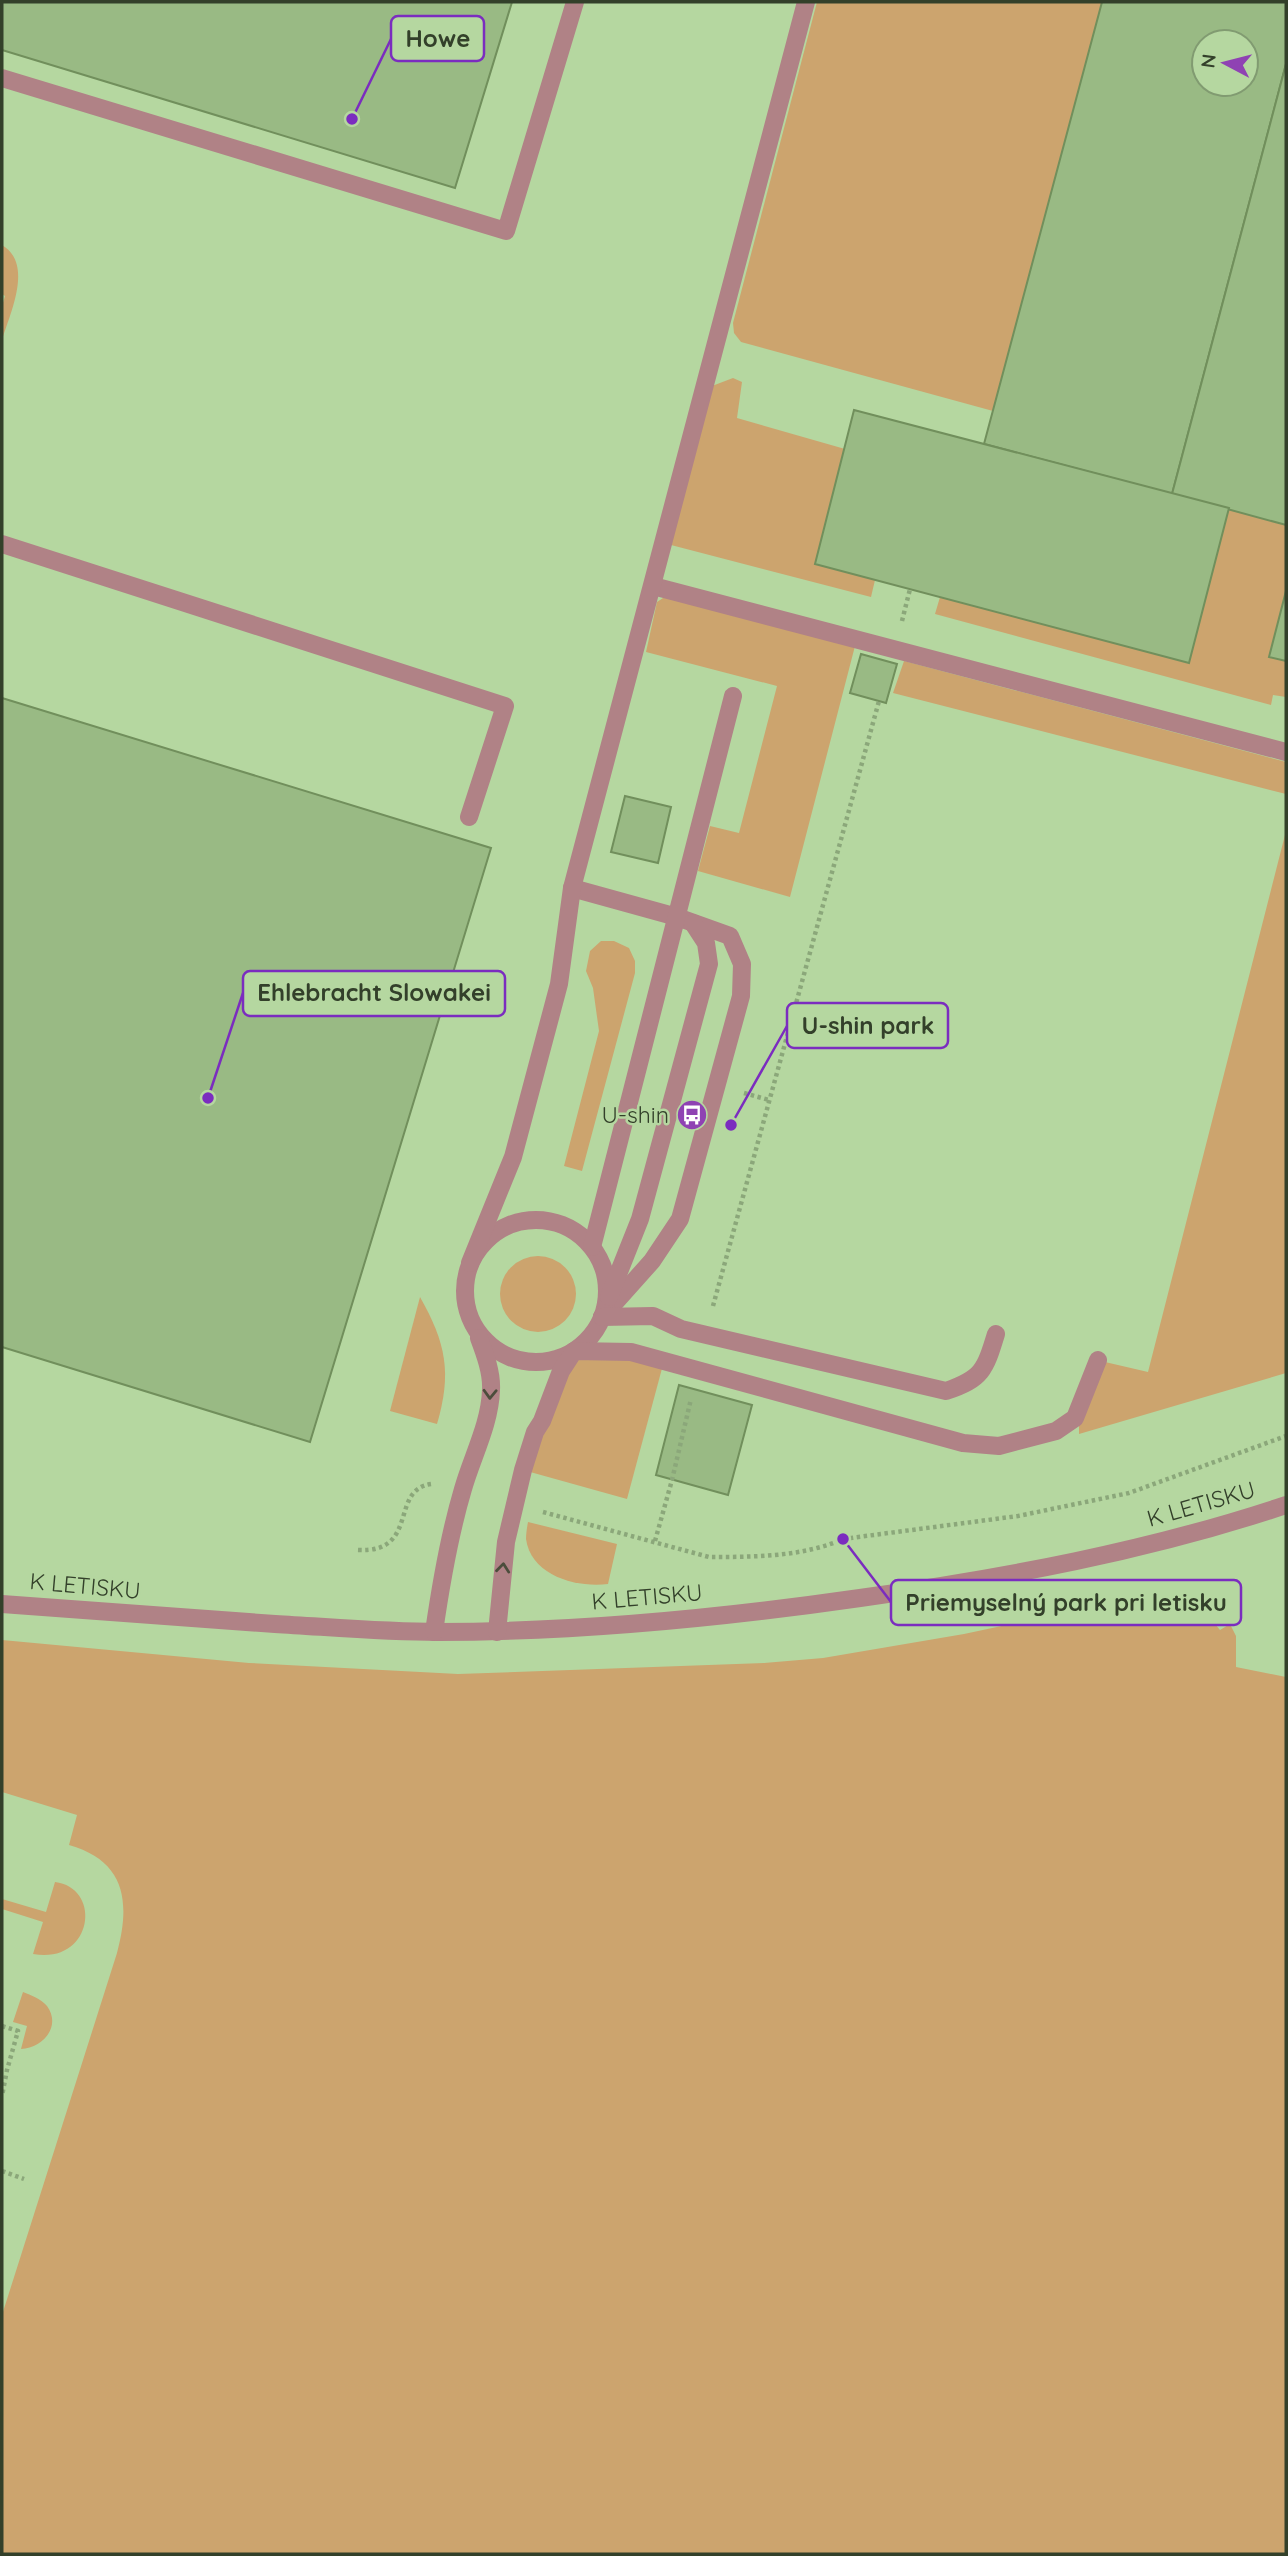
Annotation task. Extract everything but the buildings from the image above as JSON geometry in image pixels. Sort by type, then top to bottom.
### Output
[{"type":"street","points":[[2,78],[506,231],[575,2]]},
{"type":"street","points":[[434,1632],[444,1563],[463,1490],[489,1408],[491,1387],[486,1357],[467,1307],[464,1285],[470,1263],[513,1157],[559,984],[572,888],[806,2]]},
{"type":"street","points":[[2,544],[505,706],[469,817]]},
{"type":"street","points":[[653,586],[1286,752]]},
{"type":"street","points":[[592,1247],[616,1146],[685,920],[733,696]]},
{"type":"street","points":[[497,1632],[506,1542],[534,1432],[542,1421],[561,1371],[574,1351],[590,1336],[602,1317],[652,1261],[680,1219],[741,996],[742,964],[730,936],[685,920],[572,888]]},
{"type":"street","points":[[602,1317],[640,1219],[709,964],[706,943],[685,920]]},
{"type":"street","points":[[470,1263],[483,1242],[502,1227],[526,1220],[550,1221],[574,1230],[592,1247],[603,1268],[607,1293],[602,1317]]},
{"type":"street","points":[[602,1317],[653,1316],[681,1329],[946,1391],[971,1383],[988,1363],[996,1335]]},
{"type":"street","points":[[475,1328],[490,1345],[509,1357],[553,1360],[574,1351],[631,1352],[963,1444],[999,1446],[1056,1431],[1075,1418],[1098,1360]]},
{"type":"street","name":"K LETISKU","points":[[2,1604],[128,1615],[434,1632],[497,1632],[640,1623],[782,1610],[928,1589],[1088,1559],[1184,1537],[1286,1504]]},
{"type":"path","points":[[705,1334],[879,701]]},
{"type":"path","points":[[654,1541],[672,1480],[697,1370]]},
{"type":"path","points":[[540,1511],[709,1557],[820,1549],[843,1539],[1018,1516],[1129,1493],[1286,1436]]},
{"type":"path","points":[[358,1550],[386,1546],[397,1534],[413,1491],[423,1485],[436,1484]]},
{"type":"path","points":[[2,2026],[19,2031],[6,2070],[2,2096]]},
{"type":"path","points":[[2,2171],[24,2179]]},
{"type":"shaded area","points":[[817,2],[1102,2],[993,411],[741,342],[734,333],[733,323]]},
{"type":"shaded area","points":[[2,245],[12,253],[18,276],[14,303],[2,340],[2,306],[5,296],[2,294]]},
{"type":"shaded area","points":[[733,378],[742,382],[737,418],[845,449],[815,564],[875,580],[871,597],[671,545],[712,386]]},
{"type":"shaded area","points":[[1229,508],[1286,525],[1286,591],[1269,657],[1286,661],[1286,697],[1273,695],[1271,705],[935,614],[940,597],[1189,663]]},
{"type":"shaded area","points":[[666,596],[855,646],[790,897],[698,871],[710,826],[739,833],[777,686],[646,652],[657,602]]},
{"type":"shaded area","points":[[904,661],[1286,762],[1286,794],[893,693]]},
{"type":"shaded area","points":[[1286,831],[1286,1373],[1079,1434],[1079,1423],[1105,1362],[1148,1372]]},
{"type":"shaded area","points":[[601,941],[614,941],[629,948],[635,961],[635,973],[582,1171],[564,1166],[599,1031],[593,988],[586,971],[590,951]]},
{"type":"shaded area","points":[[538,1256],[552,1259],[565,1267],[573,1280],[576,1294],[573,1308],[565,1321],[552,1329],[538,1332],[524,1329],[511,1321],[503,1308],[500,1294],[503,1280],[511,1267],[524,1259]]},
{"type":"shaded area","points":[[420,1297],[436,1329],[444,1359],[444,1389],[437,1424],[390,1411]]},
{"type":"shaded area","points":[[574,1351],[664,1361],[627,1499],[523,1470]]},
{"type":"shaded area","points":[[528,1522],[617,1544],[608,1584],[583,1584],[546,1571],[530,1552],[526,1539]]},
{"type":"shaded area","points":[[1159,1594],[1194,1605],[1220,1630],[1230,1624],[1236,1636],[1236,1667],[1286,1677],[1286,2554],[2,2554],[2,2315],[117,1953],[123,1900],[112,1872],[102,1861],[69,1845],[77,1815],[2,1792],[2,1640],[249,1663],[458,1674],[764,1663],[823,1658],[964,1634]]},
{"type":"shaded area","points":[[55,1882],[70,1887],[80,1897],[85,1910],[84,1924],[79,1938],[68,1948],[53,1954],[33,1954],[43,1922],[2,1909],[2,1899],[46,1912]]},
{"type":"shaded area","points":[[23,1992],[36,1997],[47,2006],[52,2021],[48,2035],[36,2045],[21,2049],[27,2026],[13,2022]]},
{"type":"place","name":"Howe","points":[[352,119]]},
{"type":"place","name":"Ehlebracht Slowakei","points":[[208,1098]]},
{"type":"place","name":"U-shin","points":[[692,1115]]},
{"type":"place","name":"U-shin park","points":[[731,1125]]},
{"type":"place","name":"Priemyselný park pri letisku","points":[[843,1539]]}]
